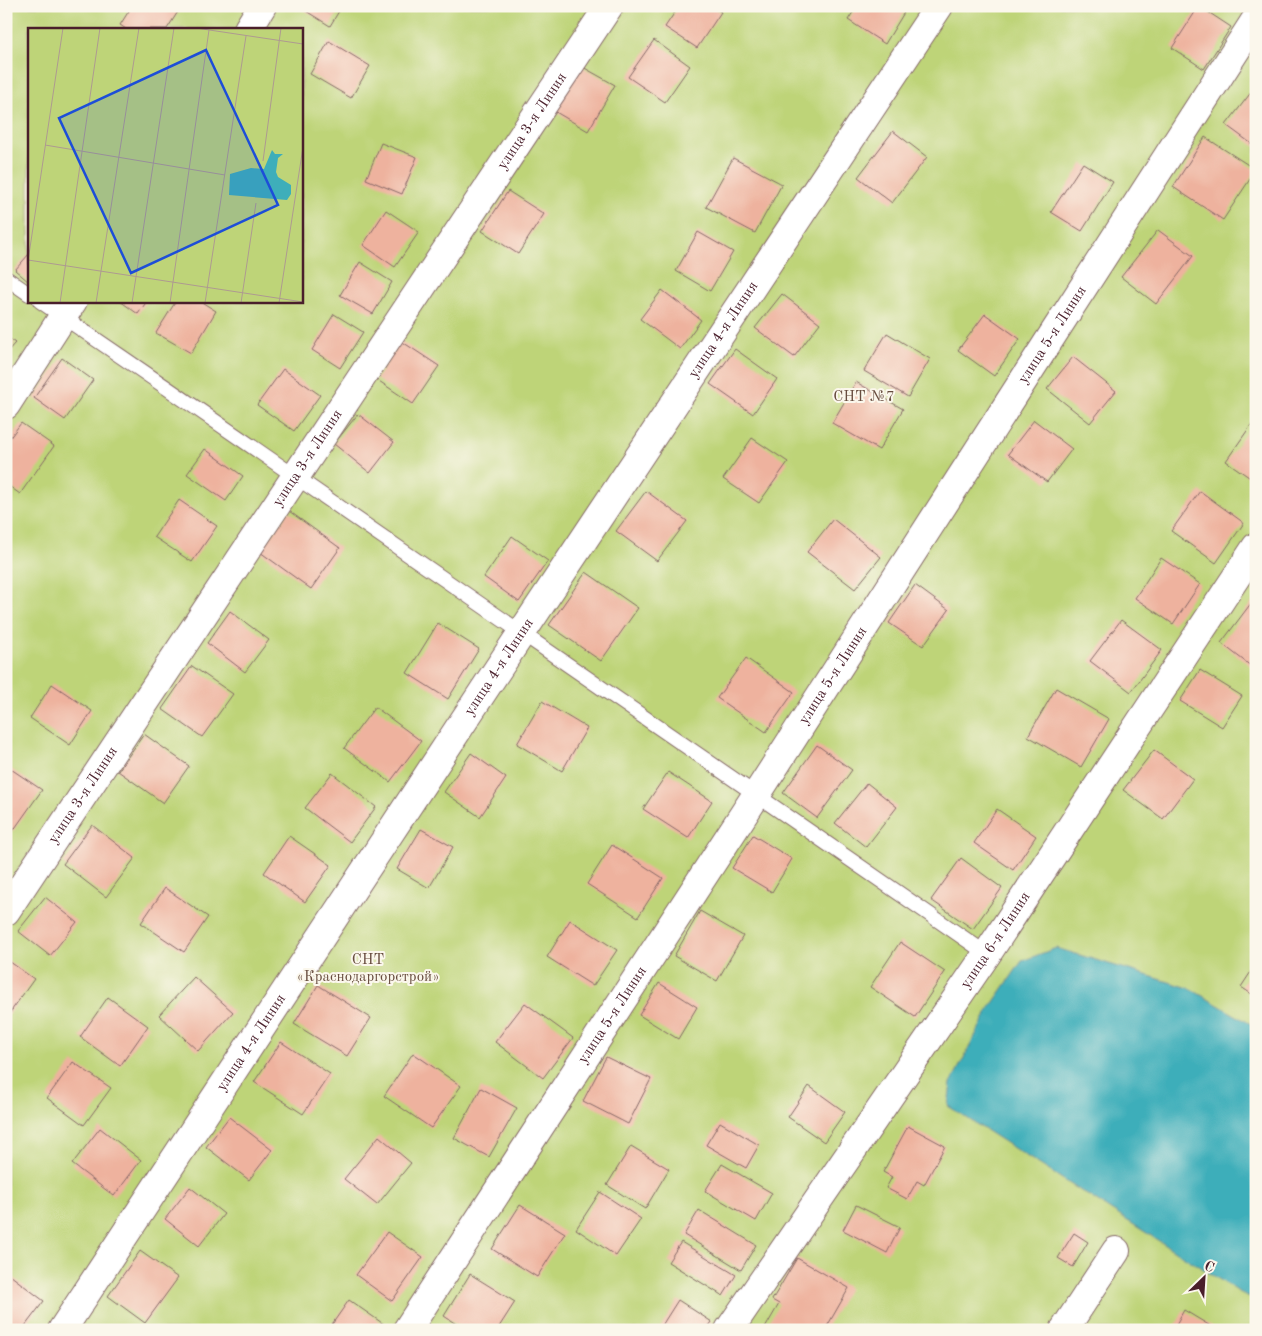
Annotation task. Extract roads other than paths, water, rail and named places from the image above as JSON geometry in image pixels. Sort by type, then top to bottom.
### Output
[{"type":"street","points":[[249,28],[262,6]]},
{"type":"street","name":"улица 3-я Линия","points":[[6,911],[609,6]]},
{"type":"street","name":"улица 4-я Линия","points":[[62,1330],[521,634],[939,6]]},
{"type":"street","name":"улица 5-я Линия","points":[[407,1330],[755,797],[1256,19]]},
{"type":"street","points":[[6,404],[68,309]]},
{"type":"street","name":"улица 6-я Линия","points":[[729,1330],[988,954],[1256,547]]},
{"type":"street","points":[[1064,1330],[1116,1251]]},
{"type":"lane","points":[[6,278],[28,293]]},
{"type":"lane","points":[[44,302],[68,309],[295,476],[755,797],[988,954]]},
{"type":"water","points":[[1056,948],[1189,988],[1256,1027],[1256,1300],[1239,1292],[948,1106],[951,1083],[989,1009],[1022,961]]},
{"type":"park label","name":"СНТ №7","points":[[864,397]]},
{"type":"park label","name":"СНТ «Краснодаргорстрой»","points":[[368,968]]}]
